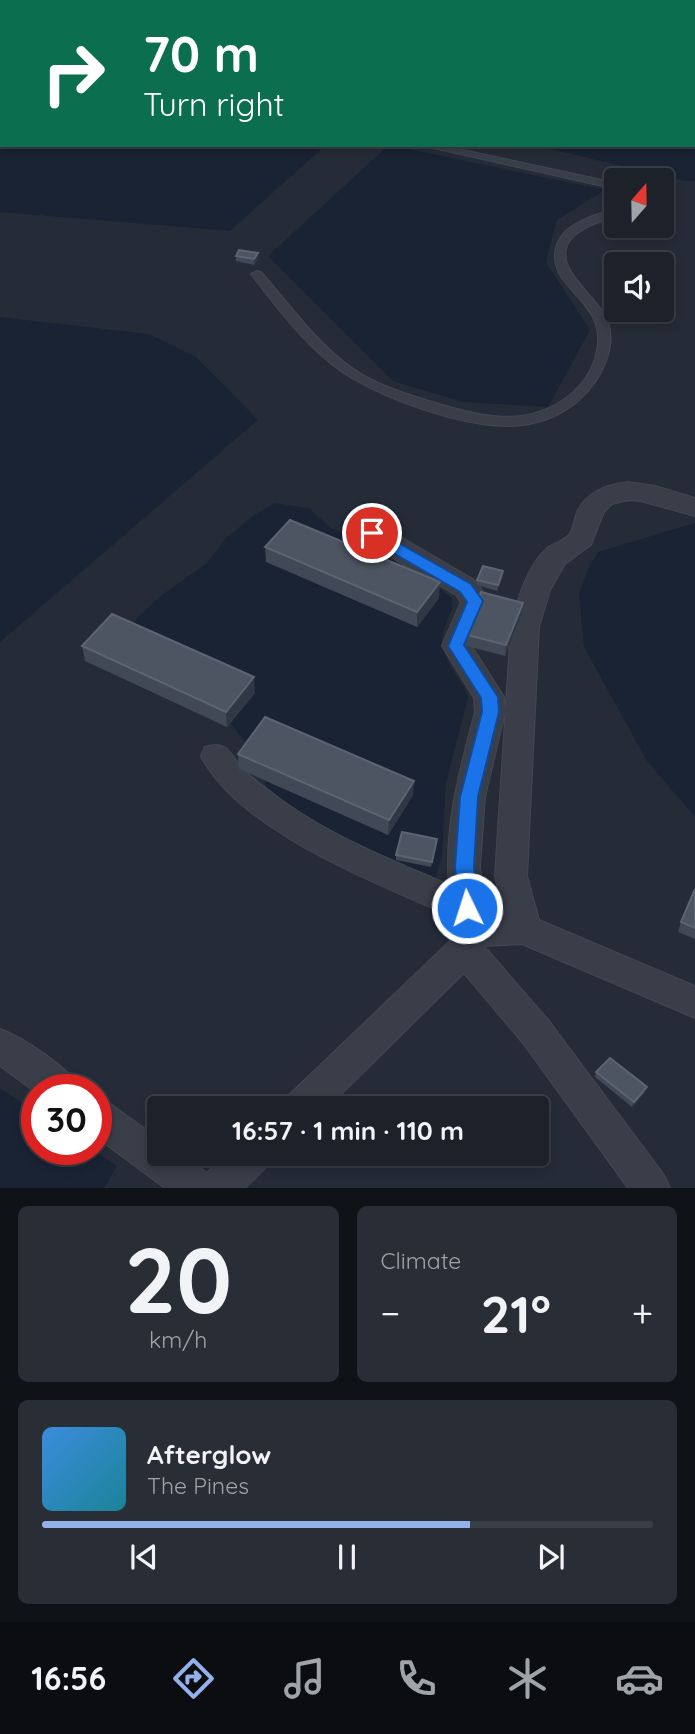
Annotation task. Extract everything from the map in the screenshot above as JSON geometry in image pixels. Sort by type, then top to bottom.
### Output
[{"type":"street","points":[[524,929],[511,876],[525,626],[537,588],[554,557],[577,542],[594,505],[607,495],[630,491],[695,507]]},
{"type":"street","points":[[372,533],[466,588],[475,601],[456,646],[489,697],[490,712],[469,797],[464,866],[468,930]]},
{"type":"street","points":[[216,756],[223,771],[288,819],[468,930],[536,1032],[651,1188]]},
{"type":"street","points":[[312,1096],[468,930],[524,929],[695,1002]]},
{"type":"street","points":[[0,1045],[40,1074]]},
{"type":"street","points":[[112,1127],[196,1188]]},
{"type":"street","points":[[218,1188],[241,1166]]},
{"type":"lane","points":[[434,147],[604,183]]},
{"type":"lane","points":[[257,274],[331,358],[370,386],[447,411],[510,422],[556,411],[583,391],[602,356],[607,334],[603,320],[565,275],[561,251],[564,240],[570,234],[604,218]]},
{"type":"water","points":[[0,147],[324,147],[230,231],[0,212]]},
{"type":"water","points":[[387,147],[399,147],[604,190],[557,220],[546,262],[590,330],[548,407],[463,402],[393,381],[268,256]]},
{"type":"water","points":[[542,147],[695,147],[695,181],[674,178],[674,168],[630,168]]},
{"type":"water","points":[[0,317],[149,334],[196,357],[258,420],[0,642]]},
{"type":"water","points":[[274,503],[309,508],[331,528],[426,578],[452,598],[443,633],[443,647],[447,660],[468,697],[446,783],[442,856],[435,880],[424,883],[308,820],[268,790],[246,743],[223,714],[125,640],[136,619],[162,595],[207,563],[224,540],[254,515]]},
{"type":"water","points":[[695,523],[695,817],[647,761],[584,647],[579,594],[588,569],[598,552]]},
{"type":"water","points":[[0,1088],[21,1102],[21,1165],[112,1165],[112,1163],[117,1166],[104,1188],[0,1188]]},
{"type":"building","points":[[239,250],[258,253],[254,259],[236,256]]},
{"type":"building","points":[[290,520],[440,582],[417,612],[265,547]]},
{"type":"building","points":[[483,566],[503,571],[498,585],[477,580]]},
{"type":"building","points":[[481,592],[523,603],[506,645],[464,634]]},
{"type":"building","points":[[112,614],[254,677],[226,712],[82,646]]},
{"type":"building","points":[[265,717],[414,781],[389,820],[238,754]]},
{"type":"building","points":[[402,832],[437,839],[432,862],[396,855]]},
{"type":"building","points":[[695,889],[695,928],[681,922]]},
{"type":"building","points":[[610,1058],[647,1087],[634,1102],[596,1072]]},
{"type":"route","points":[[372,533],[466,588],[475,601],[456,646],[458,653],[489,697],[490,712],[469,797],[464,866],[467,908]]}]
